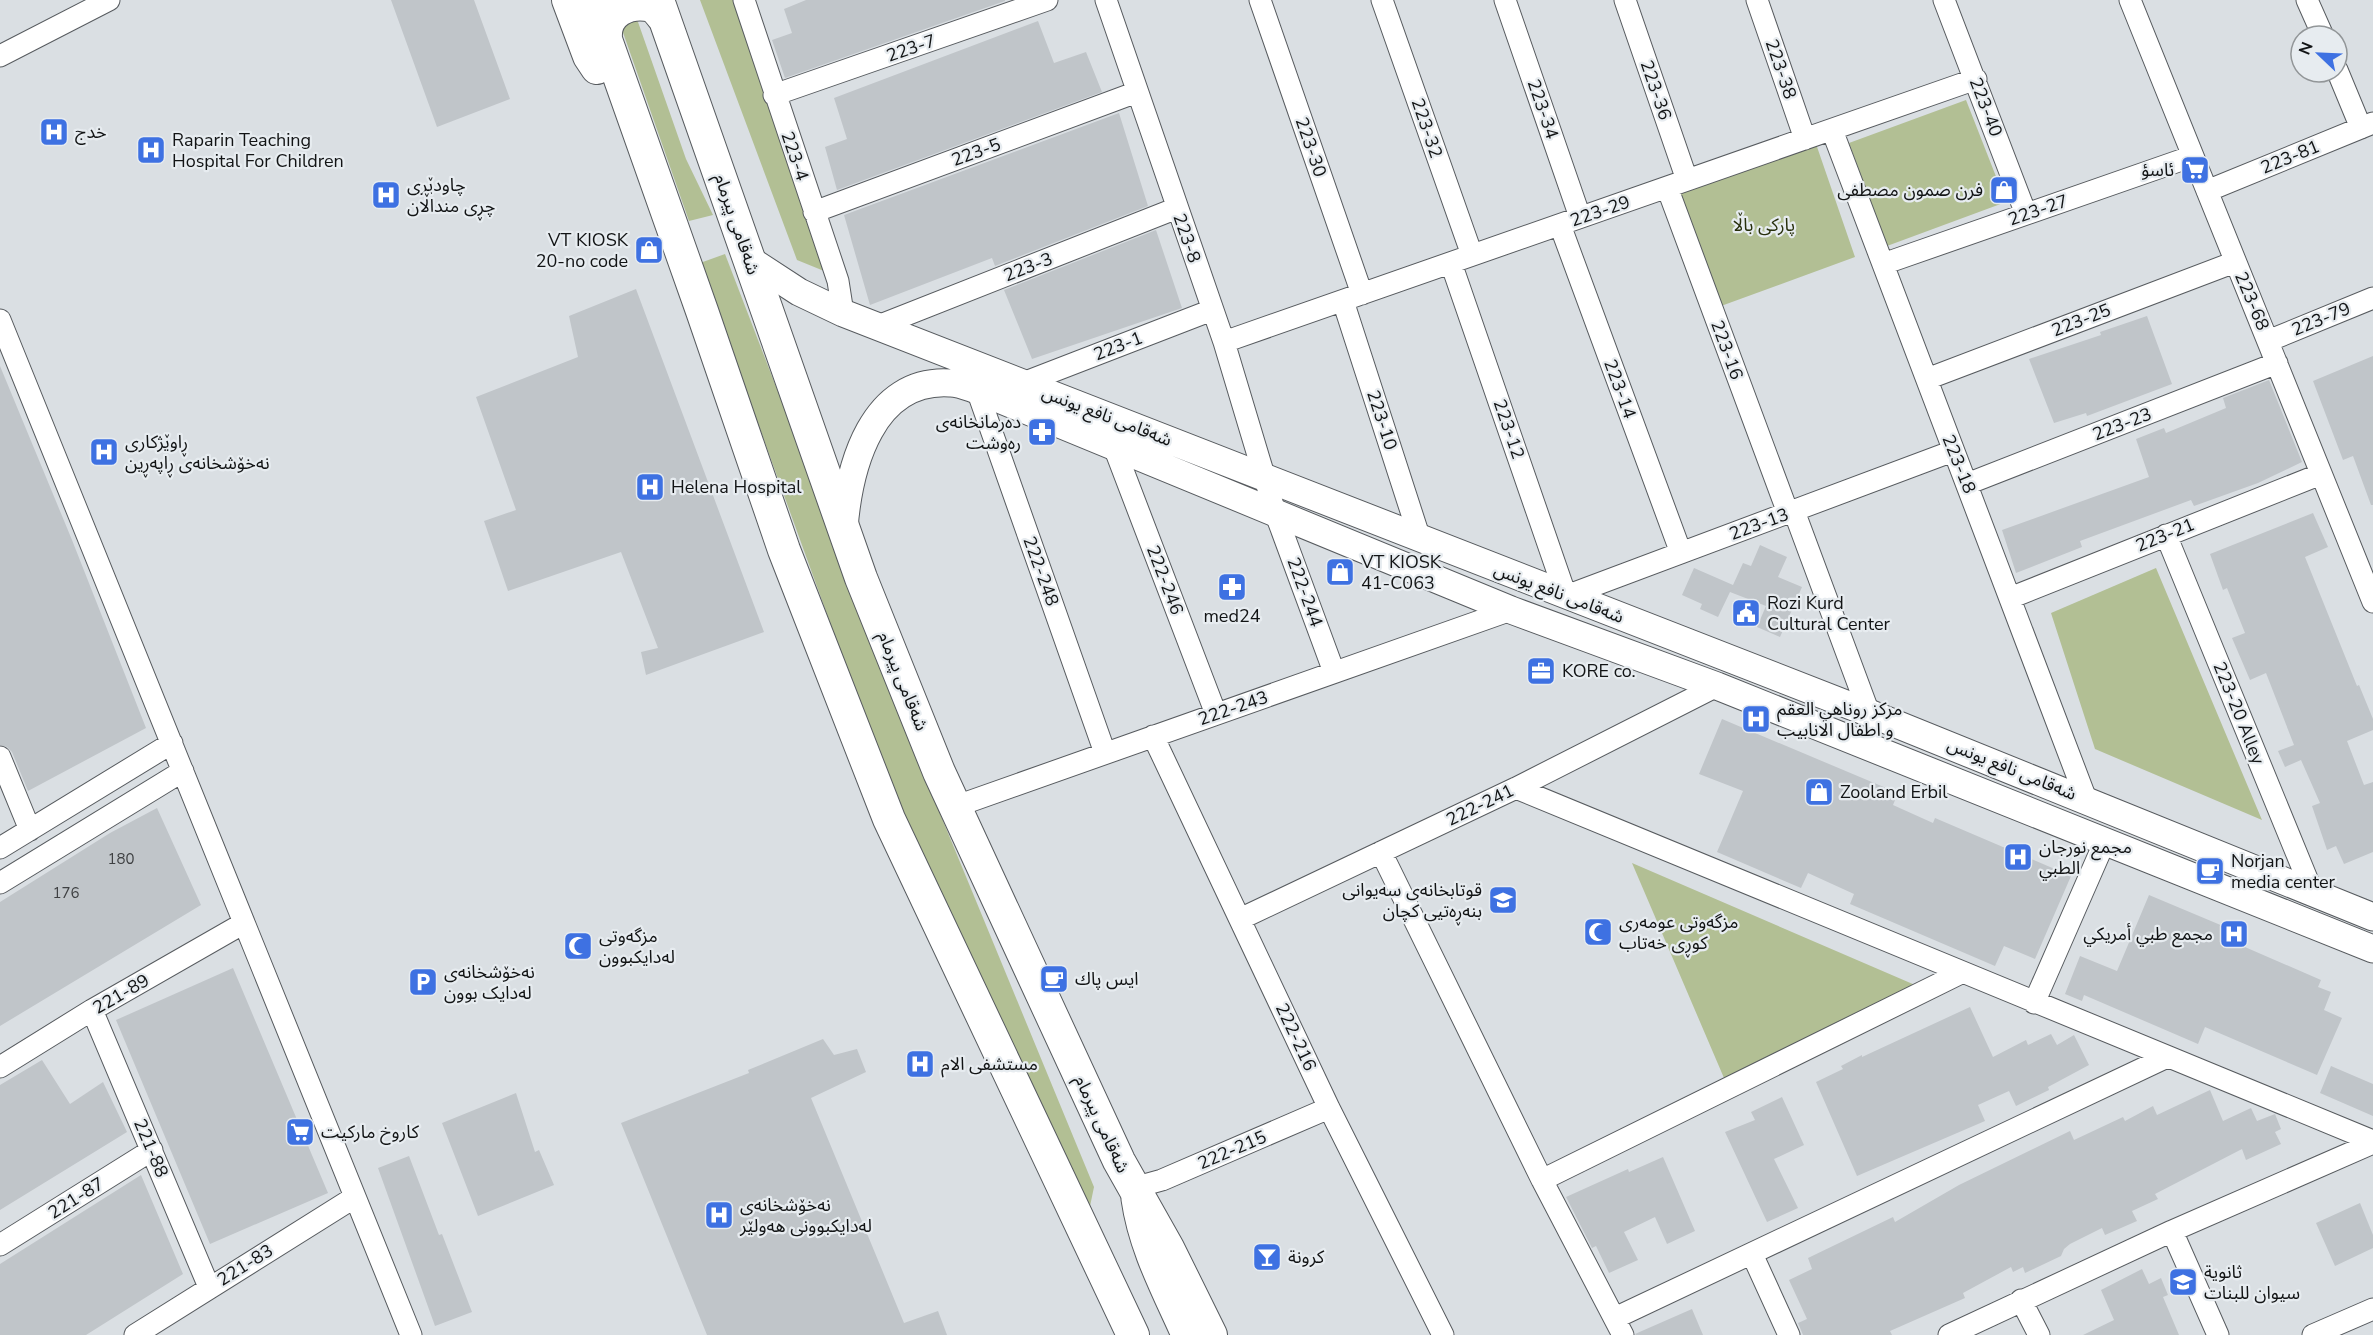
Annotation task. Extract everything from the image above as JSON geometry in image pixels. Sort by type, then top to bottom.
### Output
[{"type":"highway","points":[[568,0],[590,56],[646,149]]},
{"type":"highway","points":[[592,0],[646,149],[784,550],[889,819],[1133,1335]]},
{"type":"highway","points":[[606,38],[609,17],[623,4],[633,1],[647,3],[661,10]]},
{"type":"highway","name":"شەقامی پیرمام","points":[[661,10],[861,578],[954,807],[1133,1188],[1168,1248],[1211,1335]]},
{"type":"main road","name":"شەقامی نافع یونس","points":[[750,260],[799,292],[843,313],[1869,713],[2373,917]]},
{"type":"main road","name":"شەقامی نافع یونس","points":[[844,528],[846,504],[856,465],[878,415],[897,396],[924,384],[952,382],[1511,610],[1718,686],[2105,841],[2371,944]]},
{"type":"main road","points":[[1554,626],[1566,596]]},
{"type":"main road","points":[[1133,1188],[1138,1220],[1148,1252],[1185,1335]]},
{"type":"street","points":[[0,56],[109,0]]},
{"type":"street","name":"223-4","points":[[744,0],[837,281],[843,313]]},
{"type":"street","name":"223-7","points":[[774,95],[1047,0]]},
{"type":"street","name":"223-8","points":[[1106,0],[1224,342],[1263,477]]},
{"type":"street","name":"223-30","points":[[1260,0],[1352,297]]},
{"type":"street","name":"223-32","points":[[1382,0],[1472,255]]},
{"type":"street","name":"223-34","points":[[1505,0],[1580,218]]},
{"type":"street","name":"223-36","points":[[1625,0],[1677,184]]},
{"type":"street","name":"223-38","points":[[1756,0],[1805,139]]},
{"type":"street","name":"223-40","points":[[1944,0],[2026,214]]},
{"type":"street","name":"223-68","points":[[2130,0],[2373,602]]},
{"type":"street","points":[[2307,0],[2317,24]]},
{"type":"street","name":"223-29","points":[[1224,342],[1976,79]]},
{"type":"street","points":[[2344,84],[2367,126]]},
{"type":"street","name":"223-5","points":[[814,212],[1137,92]]},
{"type":"street","name":"223-81","points":[[2206,191],[2367,126]]},
{"type":"street","name":"223-18","points":[[1832,130],[2086,799]]},
{"type":"street","name":"223-27","points":[[1883,264],[2193,156]]},
{"type":"street","name":"223-16","points":[[1677,184],[1791,512],[1869,713]]},
{"type":"street","name":"223-3","points":[[878,326],[1177,208]]},
{"type":"street","name":"223-14","points":[[1560,225],[1681,553]]},
{"type":"street","name":"223-25","points":[[1927,379],[2235,262]]},
{"type":"street","name":"223-12","points":[[1451,263],[1566,596]]},
{"type":"street","name":"223-10","points":[[1352,297],[1420,539]]},
{"type":"street","name":"223-79","points":[[2268,341],[2373,298]]},
{"type":"street","name":"223-1","points":[[1023,383],[1212,310]]},
{"type":"street","points":[[0,320],[411,1335]]},
{"type":"street","name":"223-23","points":[[1967,484],[2277,363]]},
{"type":"street","name":"222-248","points":[[976,390],[1105,753]]},
{"type":"street","name":"222-246","points":[[1114,447],[1216,714]]},
{"type":"street","name":"223-13","points":[[1566,596],[1953,452]]},
{"type":"street","name":"223-21","points":[[2010,598],[2321,474]]},
{"type":"street","name":"222-244","points":[[1263,477],[1334,672]]},
{"type":"street","name":"223-20 Alley","points":[[2166,535],[2312,891]]},
{"type":"street","name":"222-243","points":[[954,807],[1511,610]]},
{"type":"street","name":"222-241","points":[[1240,919],[1516,788],[1718,686]]},
{"type":"street","name":"222-216","points":[[1153,736],[1329,1108],[1443,1335]]},
{"type":"street","points":[[0,848],[171,743]]},
{"type":"street","points":[[0,757],[30,830]]},
{"type":"street","points":[[0,883],[183,771]]},
{"type":"street","points":[[1516,788],[2373,1142]]},
{"type":"street","points":[[2034,1003],[2105,841]]},
{"type":"street","points":[[1381,852],[1542,1180],[1619,1326],[1752,1254],[2167,1057]]},
{"type":"street","name":"221-89","points":[[0,1067],[92,1010],[244,923]]},
{"type":"street","points":[[1542,1180],[1961,973]]},
{"type":"street","name":"221-88","points":[[92,1010],[209,1287]]},
{"type":"street","name":"222-215","points":[[1133,1188],[1162,1180],[1329,1108]]},
{"type":"street","points":[[1949,1335],[2021,1300],[2373,1142]]},
{"type":"street","name":"221-87","points":[[0,1245],[152,1150]]},
{"type":"street","name":"221-83","points":[[135,1335],[355,1197]]},
{"type":"street","points":[[2172,1232],[2218,1335]]},
{"type":"street","points":[[1752,1254],[1789,1335]]},
{"type":"street","points":[[2021,1300],[2039,1335]]},
{"type":"street","points":[[2313,1335],[2373,1309]]},
{"type":"green space","points":[[700,0],[733,0],[829,273],[797,260]]},
{"type":"green space","points":[[629,11],[638,22],[686,159],[713,215],[689,221],[619,21]]},
{"type":"green space","points":[[1966,100],[2006,202],[1887,246],[1849,143]]},
{"type":"green space","name":"پارکی باڵا","points":[[1815,141],[1855,257],[1721,306],[1675,193]]},
{"type":"green space","points":[[725,254],[941,816],[1094,1187],[1089,1211],[911,834],[854,689],[700,263]]},
{"type":"green space","points":[[2156,568],[2262,820],[2095,749],[2051,613]]},
{"type":"green space","points":[[1632,863],[1929,991],[1730,1092]]},
{"type":"building","points":[[391,0],[474,0],[510,99],[437,127]]},
{"type":"building","points":[[806,0],[1005,1],[785,78],[772,40],[792,33],[784,9]]},
{"type":"building","points":[[1038,21],[1054,63],[1086,52],[1102,92],[837,190],[825,147],[847,139],[834,98]]},
{"type":"building","points":[[1119,113],[1148,206],[995,266],[992,258],[870,305],[844,215]]},
{"type":"building","points":[[1156,230],[1182,308],[1032,359],[1004,290]]},
{"type":"building","name":"Helena Hospital","points":[[636,289],[764,632],[646,675],[641,652],[658,648],[621,552],[508,591],[484,521],[516,510],[476,397],[578,357],[569,316]]},
{"type":"building","points":[[2147,316],[2172,384],[2087,416],[2086,413],[2054,423],[2029,359],[2101,335],[2100,332]]},
{"type":"building","points":[[2373,356],[2373,505],[2371,505],[2353,456],[2343,460],[2313,381]]},
{"type":"building","points":[[0,366],[146,728],[28,791],[12,752],[0,745]]},
{"type":"building","points":[[2269,380],[2302,462],[2258,483],[2194,506],[2191,500],[2080,541],[2082,547],[2016,573],[2002,530],[2149,477],[2136,439],[2164,428],[2166,433],[2226,408],[2223,398]]},
{"type":"building","points":[[2313,513],[2328,547],[2305,557],[2357,686],[2359,685],[2373,719],[2373,730],[2347,741],[2364,785],[2373,782],[2373,852],[2344,864],[2336,846],[2327,850],[2312,806],[2320,803],[2301,760],[2285,767],[2278,751],[2294,745],[2266,673],[2250,680],[2232,638],[2245,633],[2227,588],[2223,590],[2210,554]]},
{"type":"building","points":[[1760,545],[1787,557],[1778,577],[1802,587],[1780,637],[1757,627],[1766,606],[1730,592],[1718,617],[1700,609],[1702,604],[1682,595],[1694,568],[1733,585],[1743,563],[1751,566]]},
{"type":"building","points":[[1722,719],[1898,793],[1893,805],[1933,823],[1935,818],[2071,876],[2035,959],[2004,946],[1995,966],[1850,904],[1854,894],[1808,873],[1801,888],[1717,852],[1743,791],[1699,774]]},
{"type":"building","points":[[157,808],[201,905],[0,1026],[0,902],[110,833]]},
{"type":"building","points":[[2149,895],[2242,934],[2238,944],[2321,980],[2318,987],[2331,992],[2324,1010],[2342,1018],[2317,1075],[2205,1027],[2198,1044],[2084,995],[2082,1001],[2065,994],[2080,956],[2117,971]]},
{"type":"building","points":[[233,968],[328,1193],[210,1244],[116,1020]]},
{"type":"building","points":[[1970,1007],[1993,1057],[2026,1040],[2028,1045],[2051,1034],[2057,1045],[2074,1035],[2089,1065],[2048,1087],[2049,1090],[2016,1106],[2009,1091],[1978,1105],[1985,1121],[1857,1176],[1816,1082],[1843,1069],[1841,1066],[1862,1055],[1862,1057]]},
{"type":"building","points":[[823,1039],[834,1055],[857,1049],[866,1072],[811,1098],[904,1323],[938,1311],[947,1335],[707,1335],[621,1123],[749,1073],[748,1070]]},
{"type":"building","points":[[42,1060],[70,1104],[103,1082],[127,1132],[0,1210],[0,1085]]},
{"type":"building","points":[[2331,1066],[2373,1084],[2373,1116],[2320,1093]]},
{"type":"building","points":[[2210,1090],[2223,1121],[2251,1108],[2257,1121],[2275,1114],[2281,1129],[2275,1132],[2281,1144],[2246,1160],[2242,1149],[2155,1194],[2158,1199],[2132,1211],[2137,1221],[2105,1235],[2102,1228],[2070,1244],[2061,1256],[2025,1273],[2023,1267],[2013,1272],[2011,1267],[1963,1293],[1965,1298],[1890,1331],[1892,1335],[1803,1335],[1798,1323],[1807,1319],[1789,1280],[1812,1269],[1808,1258],[1893,1217],[1895,1222],[1959,1185],[2070,1131],[2074,1140],[2123,1117],[2125,1121],[2153,1106],[2157,1115]]},
{"type":"building","points":[[516,1093],[535,1152],[539,1150],[554,1185],[478,1216],[442,1123]]},
{"type":"building","points":[[1782,1097],[1804,1145],[1774,1159],[1798,1208],[1767,1222],[1725,1132],[1755,1120],[1751,1112]]},
{"type":"building","points":[[409,1156],[472,1312],[435,1326],[378,1168]]},
{"type":"building","points":[[1663,1157],[1695,1231],[1667,1244],[1655,1217],[1624,1232],[1638,1260],[1609,1273],[1596,1246],[1592,1248],[1566,1197],[1628,1169],[1629,1172]]},
{"type":"building","points":[[141,1175],[183,1274],[86,1335],[0,1335],[0,1264]]},
{"type":"building","points":[[2360,1203],[2373,1235],[2373,1248],[2335,1266],[2316,1223]]},
{"type":"building","points":[[2142,1269],[2149,1284],[2161,1278],[2168,1295],[2163,1297],[2179,1335],[2083,1335],[2114,1320],[2101,1290]]},
{"type":"building","points":[[1692,1309],[1703,1335],[1635,1334]]},
{"type":"place","name":"خدج","points":[[54,132]]},
{"type":"place","name":"Raparin Teaching Hospital For Children","points":[[151,150]]},
{"type":"place","name":"ئاسؤ","points":[[2195,170]]},
{"type":"place","name":"فرن صمون مصطفى","points":[[2004,190]]},
{"type":"place","name":"چاودێری چڕی منداڵان","points":[[386,195]]},
{"type":"place","name":"VT KIOSK 20-no code","points":[[649,250]]},
{"type":"place","name":"دەرمانخانەی رەوشت","points":[[1042,432]]},
{"type":"place","name":"ڕاوێژکاری نەخۆشخانەی ڕاپەڕین","points":[[104,452]]},
{"type":"place","name":"Helena Hospital","points":[[650,487]]},
{"type":"place","name":"VT KIOSK 41-C063","points":[[1340,572]]},
{"type":"place","name":"med24","points":[[1232,587]]},
{"type":"place","name":"Rozi Kurd Cultural Center","points":[[1746,613]]},
{"type":"place","name":"KORE co.","points":[[1541,671]]},
{"type":"place","name":"مركز روناهي العقم و اطفال الانابيب","points":[[1756,719]]},
{"type":"place","name":"Zooland Erbil","points":[[1819,792]]},
{"type":"place","name":"مجمع نورجان الطبي","points":[[2018,857]]},
{"type":"place","name":"Norjan media center","points":[[2210,871]]},
{"type":"place","name":"قوتابخانەی سەیوانی بنەڕەتیی کچان","points":[[1503,900]]},
{"type":"place","name":"مزگەوتی عومەری کوڕی خەتاب","points":[[1598,932]]},
{"type":"place","name":"مجمع طبي أمریکي","points":[[2234,934]]},
{"type":"place","name":"مزگەوتی لەدایکبوون","points":[[578,946]]},
{"type":"place","name":"ايس پاك","points":[[1054,979]]},
{"type":"place","name":"نەخۆشخانەی لەدایک بوون","points":[[423,982]]},
{"type":"place","name":"مستشفى الام","points":[[920,1064]]},
{"type":"place","name":"كاروخ ماركیت","points":[[300,1132]]},
{"type":"place","name":"نەخۆشخانەی لەدایکبوونی هەولێر","points":[[719,1215]]},
{"type":"place","name":"كرونة","points":[[1267,1257]]},
{"type":"place","name":"ثانوية سيوان للبنات","points":[[2183,1282]]}]
